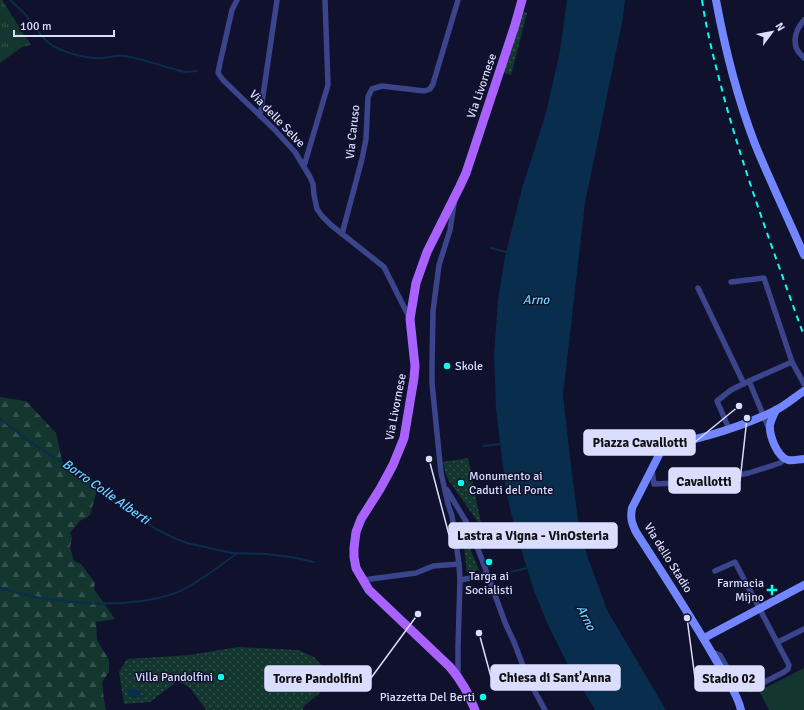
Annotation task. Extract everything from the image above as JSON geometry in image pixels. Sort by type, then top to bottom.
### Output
[{"type":"main road","name":"Via Livornese","points":[[475,710],[468,693],[450,667],[371,592],[356,568],[354,557],[356,532],[361,519],[393,465],[404,438],[414,385],[415,366],[410,319],[416,283],[427,252],[466,173],[522,0]]},
{"type":"main road","points":[[716,0],[734,83],[743,110],[755,143],[804,255]]},
{"type":"main road","points":[[729,429],[776,410],[804,391]]},
{"type":"main road","points":[[776,410],[770,424],[770,431],[777,451],[781,456],[789,460],[804,459]]},
{"type":"main road","name":"Via dello Stadio","points":[[729,429],[670,446],[661,451],[632,508],[630,517],[636,532],[704,638],[740,704],[741,710]]},
{"type":"main road","points":[[704,638],[804,585]]},
{"type":"street","name":"Via delle Selve","points":[[236,0],[232,10],[218,73],[222,80],[295,152],[313,184],[317,209],[330,225],[384,267],[410,319]]},
{"type":"street","points":[[260,116],[277,0]]},
{"type":"street","points":[[304,166],[328,85],[325,0]]},
{"type":"street","name":"Via Caruso","points":[[342,234],[365,146],[368,97],[372,89],[382,86],[424,91],[430,89],[433,84],[458,0]]},
{"type":"street","points":[[804,20],[798,28],[795,38],[796,48],[804,58]]},
{"type":"street","points":[[455,196],[450,230],[439,265],[433,311],[432,383],[438,452],[443,484],[452,516],[459,564],[458,678]]},
{"type":"street","points":[[731,282],[764,278],[792,362],[804,384]]},
{"type":"street","points":[[698,288],[770,431]]},
{"type":"street","points":[[729,429],[717,401],[731,390],[792,362]]},
{"type":"street","points":[[652,469],[654,484],[700,482],[749,473],[780,463],[785,458]]},
{"type":"street","points":[[443,484],[470,528],[528,679],[545,710]]},
{"type":"street","points":[[715,571],[735,562],[778,642],[804,629]]},
{"type":"street","points":[[363,580],[416,573],[433,566],[459,564]]},
{"type":"street","points":[[460,580],[487,574]]},
{"type":"street","name":"Via dello Stadio","points":[[712,652],[720,656],[733,678],[742,688],[751,689],[788,669],[789,665],[778,642]]},
{"type":"green space","points":[[0,0],[2,0],[31,45],[22,47],[0,63]]},
{"type":"green space","points":[[523,11],[527,13],[511,75],[502,72]]},
{"type":"green space","points":[[0,397],[26,401],[56,433],[63,465],[81,479],[99,483],[90,515],[81,520],[70,533],[72,538],[70,547],[74,561],[81,564],[95,583],[94,589],[115,619],[96,622],[97,640],[109,660],[109,672],[102,682],[106,710],[0,710]]},
{"type":"green space","points":[[468,458],[481,523],[478,522],[449,481],[443,462]]},
{"type":"green space","points":[[467,542],[479,570],[467,573],[464,543]]},
{"type":"green space","name":"Villa Pandolfini","points":[[238,647],[298,650],[314,657],[323,667],[322,691],[304,706],[303,710],[206,710],[190,688],[178,681],[150,702],[124,704],[119,672],[127,659],[190,655]]},
{"type":"green space","points":[[804,668],[804,710],[769,710],[759,691]]},
{"type":"water","name":"Arno","points":[[567,0],[625,0],[623,18],[585,203],[563,395],[578,519],[587,555],[607,610],[666,710],[595,710],[567,663],[548,625],[533,588],[516,533],[506,491],[496,409],[494,354],[498,300],[505,256],[523,185],[546,113],[560,51]]},
{"type":"water","points":[[129,689],[140,690],[139,698],[128,696]]},
{"type":"waterway","points":[[10,0],[25,14],[45,40],[53,46],[67,52],[79,56],[97,58],[126,56],[185,72],[197,71]]},
{"type":"waterway","points":[[491,248],[506,252]]},
{"type":"waterway","name":"Borro Colle Alberti","points":[[0,419],[32,443],[91,480],[107,492],[120,505],[156,529],[172,537],[187,543],[232,553],[266,554],[314,562]]},
{"type":"waterway","points":[[484,446],[500,444]]},
{"type":"waterway","points":[[0,588],[34,597],[70,602],[125,603],[156,599],[185,589],[236,554]]},
{"type":"waterway","name":"Borro Colle Alberti","points":[[511,572],[527,568]]},
{"type":"railway","points":[[702,0],[712,50],[734,131],[762,219],[804,336]]},
{"type":"place","name":"Skole","points":[[447,366]]},
{"type":"place","name":"Piazza Cavallotti","points":[[739,406]]},
{"type":"place","name":"Cavallotti","points":[[747,418]]},
{"type":"place","name":"Lastra a Vigna - VinOsteria","points":[[429,459]]},
{"type":"place","name":"Monumento ai Caduti del Ponte","points":[[461,483]]},
{"type":"place","name":"Targa ai Socialisti","points":[[489,562]]},
{"type":"place","name":"Farmacia Mijno","points":[[772,590]]},
{"type":"place","name":"Torre Pandolfini","points":[[418,614]]},
{"type":"place","name":"Stadio 02","points":[[687,618]]},
{"type":"place","name":"Chiesa di Sant'Anna","points":[[479,633]]},
{"type":"place","name":"Villa Pandolfini","points":[[221,677]]},
{"type":"place","name":"Piazzetta Del Berti","points":[[483,697]]}]
